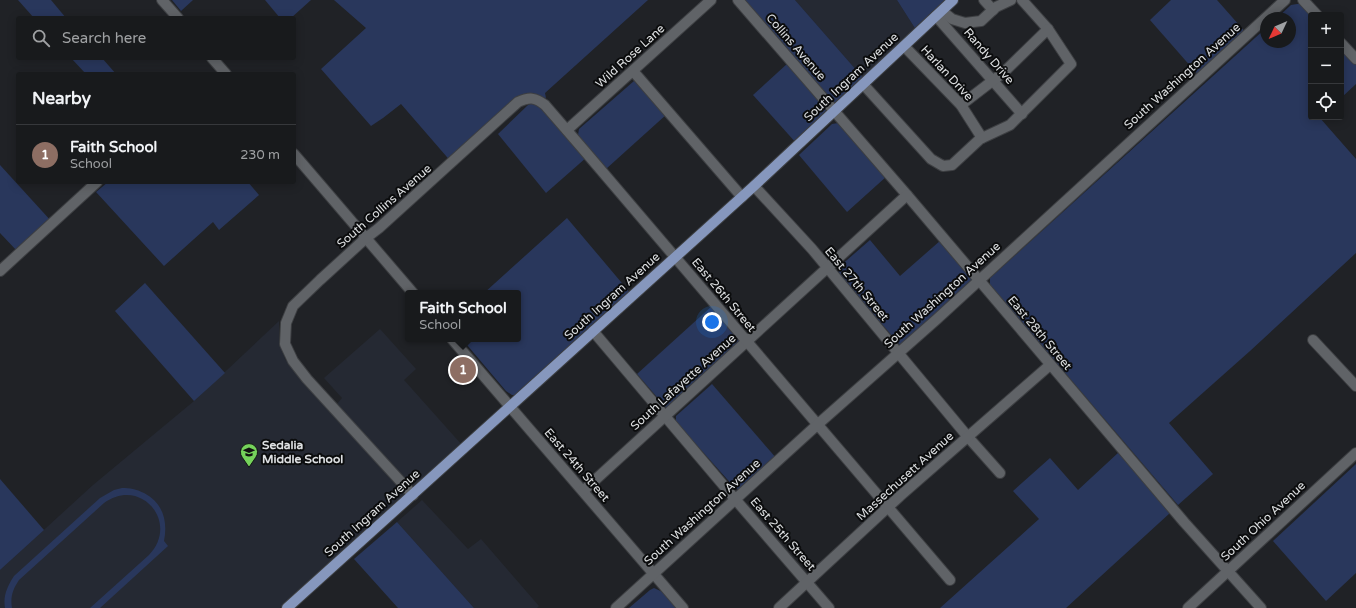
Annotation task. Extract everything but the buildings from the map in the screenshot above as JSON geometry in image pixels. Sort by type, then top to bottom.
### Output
[{"type":"main road","name":"South Ingram Avenue","points":[[286,608],[413,495],[674,256],[742,197],[953,0]]},
{"type":"street","points":[[162,0],[176,16]]},
{"type":"street","name":"Wild Rose Lane","points":[[567,130],[711,0]]},
{"type":"street","name":"Collins Avenue","points":[[738,0],[834,111]]},
{"type":"street","points":[[984,0],[993,10]]},
{"type":"street","points":[[939,14],[965,23],[981,21],[993,10],[1011,0]]},
{"type":"street","points":[[863,84],[931,159],[943,166],[952,165],[982,138],[1010,125],[1071,64],[1048,29],[1022,0]]},
{"type":"street","name":"South Washington Avenue","points":[[616,608],[1285,0]]},
{"type":"street","points":[[1304,0],[1314,12]]},
{"type":"street","name":"Randy Drive","points":[[939,14],[993,81],[1022,114]]},
{"type":"street","points":[[961,105],[993,81],[1048,29]]},
{"type":"street","points":[[1344,45],[1356,59]]},
{"type":"street","name":"Harlan Drive","points":[[904,46],[961,105],[982,138]]},
{"type":"street","points":[[213,60],[221,72]]},
{"type":"street","points":[[633,71],[742,197]]},
{"type":"street","name":"East 26th Street","points":[[464,151],[518,102],[526,99],[538,100],[567,130],[950,580]]},
{"type":"street","name":"East 28th Street","points":[[834,111],[1179,516],[1261,608]]},
{"type":"street","name":"South Collins Avenue","points":[[413,495],[306,379],[293,361],[285,344],[286,323],[293,306],[366,238],[464,151]]},
{"type":"street","points":[[296,156],[410,290]]},
{"type":"street","points":[[0,271],[95,184]]},
{"type":"street","name":"East 27th Street","points":[[754,186],[812,249],[968,437],[1000,473]]},
{"type":"street","name":"South Lafayette Avenue","points":[[583,491],[907,195]]},
{"type":"street","name":"East 25th Street","points":[[593,331],[829,608]]},
{"type":"street","points":[[1313,340],[1356,386]]},
{"type":"street","name":"East 24th Street","points":[[455,342],[683,608]]},
{"type":"street","name":"Massechusett Avenue","points":[[779,608],[888,507],[1050,365]]},
{"type":"street","name":"South Ohio Avenue","points":[[1188,608],[1356,453]]},
{"type":"shaded area","points":[[18,0],[51,0],[64,16],[32,16]]},
{"type":"shaded area","points":[[172,0],[193,0],[181,11]]},
{"type":"shaded area","points":[[265,0],[311,0],[293,16],[278,16]]},
{"type":"shaded area","points":[[334,0],[648,0],[545,93],[546,98],[533,96],[453,164],[401,104],[371,126],[321,69],[366,28]]},
{"type":"shaded area","points":[[742,0],[795,0],[865,80],[836,104],[830,100],[795,58],[789,55]]},
{"type":"shaded area","points":[[795,0],[897,0],[918,33],[865,80]]},
{"type":"shaded area","points":[[897,0],[952,0],[918,33]]},
{"type":"shaded area","points":[[1171,0],[1217,0],[1247,34],[1200,77],[1150,20]]},
{"type":"shaded area","points":[[1304,4],[1309,12],[1308,120],[1322,120],[1356,159],[1356,253],[1250,351],[1169,423],[1213,474],[1178,505],[990,285],[990,278],[1260,33],[1260,48],[1296,48],[1296,12],[1283,12],[1291,5]]},
{"type":"shaded area","points":[[1344,48],[1356,62],[1356,84],[1344,95]]},
{"type":"shaded area","points":[[73,60],[104,60],[114,72],[84,72]]},
{"type":"shaded area","points":[[788,63],[828,109],[827,116],[797,144],[753,95]]},
{"type":"shaded area","points":[[634,81],[639,81],[667,114],[606,169],[578,135],[579,129]]},
{"type":"shaded area","points":[[536,102],[587,157],[546,193],[498,134],[528,105]]},
{"type":"shaded area","points":[[838,123],[887,176],[847,212],[799,155],[832,124]]},
{"type":"shaded area","points":[[0,165],[52,222],[18,252],[0,233]]},
{"type":"shaded area","points":[[106,184],[250,184],[259,195],[219,230],[213,222],[164,266],[96,192]]},
{"type":"shaded area","points":[[567,218],[632,295],[519,395],[512,395],[506,391],[465,342],[521,342],[521,290],[487,290]]},
{"type":"shaded area","points":[[870,240],[900,276],[941,240],[973,278],[971,283],[905,345],[899,344],[838,273],[839,267]]},
{"type":"shaded area","points":[[145,283],[225,373],[194,401],[115,311]]},
{"type":"shaded area","points":[[712,306],[744,343],[669,411],[637,374]]},
{"type":"shaded area","name":"Sedalia Middle School","points":[[279,321],[279,339],[285,359],[407,494],[280,608],[0,608],[0,570],[93,485],[194,401]]},
{"type":"shaded area","points":[[380,329],[416,369],[404,380],[462,445],[413,489],[337,404],[342,398],[324,378]]},
{"type":"shaded area","points":[[712,384],[777,459],[741,490],[735,488],[676,422],[676,416]]},
{"type":"shaded area","points":[[1119,452],[1170,513],[1066,608],[940,608],[1039,519],[1013,491],[1050,458],[1078,490]]},
{"type":"shaded area","points":[[1356,464],[1356,573],[1326,601],[1273,541]]},
{"type":"shaded area","points":[[0,479],[44,530],[0,570]]},
{"type":"shaded area","points":[[122,488],[133,489],[141,492],[150,497],[160,507],[163,513],[165,526],[164,541],[168,546],[100,608],[90,608],[149,555],[157,542],[160,530],[158,517],[152,507],[143,499],[131,495],[118,496],[104,503],[19,580],[12,593],[12,608],[5,608],[6,592],[14,576],[100,498],[114,490]]},
{"type":"shaded area","points":[[422,500],[468,549],[481,539],[539,606],[537,608],[474,608],[397,522]]},
{"type":"shaded area","points":[[397,522],[474,608],[398,608],[354,559]]},
{"type":"shaded area","points":[[654,588],[667,594],[679,608],[629,608],[650,590]]},
{"type":"place","name":"Faith School","points":[[463,370]]},
{"type":"place","name":"Sedalia Middle School","points":[[249,467]]}]
